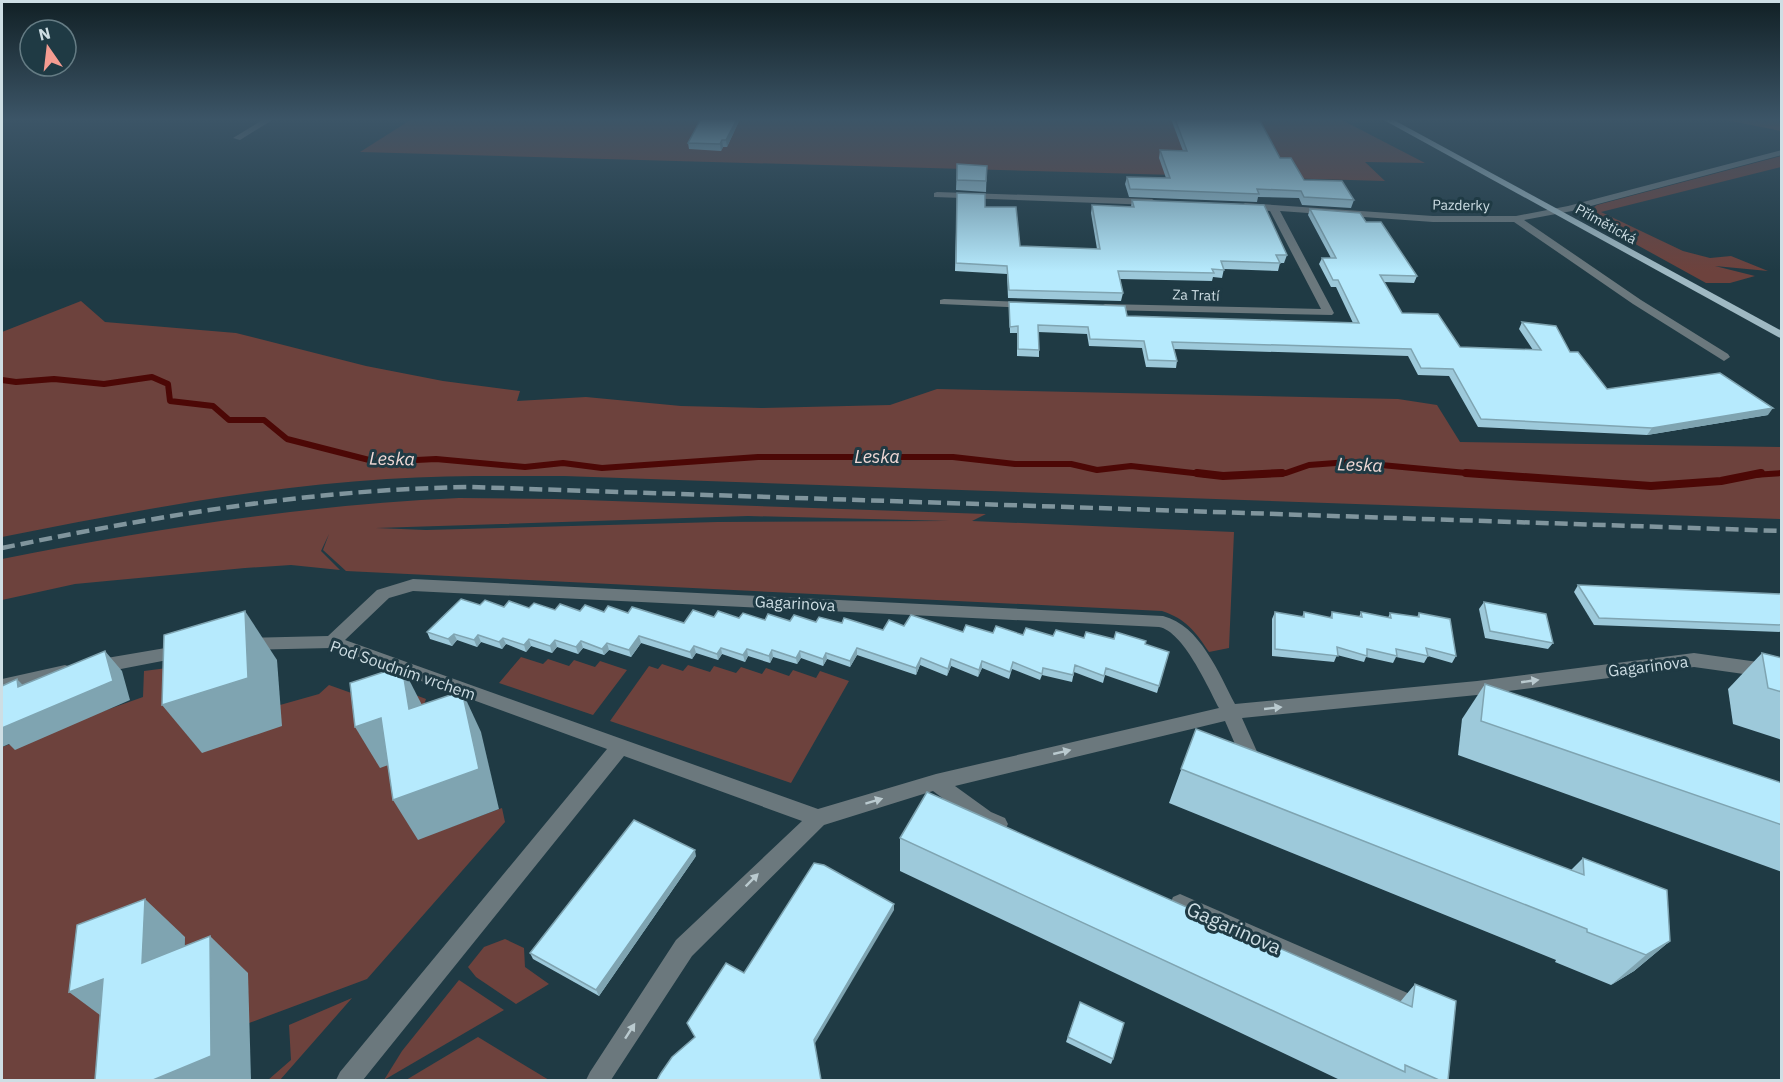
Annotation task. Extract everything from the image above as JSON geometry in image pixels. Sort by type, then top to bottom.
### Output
[{"type":"main road","name":"Přímětická","points":[[1477,169],[1782,336]]},
{"type":"street","name":"Pazderky","points":[[1239,206],[1433,219],[1516,219],[1554,212],[1716,169]]},
{"type":"street","points":[[937,195],[1169,202]]},
{"type":"street","name":"Za Tratí","points":[[1092,307],[1328,313],[1274,208]]},
{"type":"street","points":[[1516,219],[1724,357]]},
{"type":"street","points":[[944,302],[1034,305]]},
{"type":"street","name":"Gagarinova","points":[[332,642],[383,594],[413,585],[1145,620],[1171,624],[1186,638],[1231,712],[1252,761],[1274,770]]},
{"type":"street","name":"Pod Soudním vrchem","points":[[232,644],[332,642],[818,818]]},
{"type":"street","points":[[2,686],[13,681],[199,647]]},
{"type":"street","name":"Gagarinova","points":[[598,1080],[684,948],[818,818],[936,782],[1231,712],[1477,688],[1694,660],[1758,669],[1782,676]]},
{"type":"street","points":[[1477,688],[1504,704]]},
{"type":"street","points":[[348,1080],[620,747]]},
{"type":"street","points":[[936,782],[984,818],[1017,833]]},
{"type":"street","name":"Gagarinova","points":[[1158,895],[1440,1019]]},
{"type":"shaded area","points":[[978,169],[1373,169],[1385,181]]},
{"type":"shaded area","points":[[1730,169],[1771,169],[1601,212],[1683,251],[1710,258],[1731,256],[1768,271],[1715,266],[1755,276],[1730,283],[1706,283],[1599,224],[1590,210],[1597,205]]},
{"type":"shaded area","points":[[81,301],[105,322],[236,333],[366,366],[443,381],[520,391],[517,401],[586,397],[681,406],[762,408],[890,405],[937,389],[1398,399],[1437,405],[1460,442],[1781,447],[1781,519],[564,476],[476,476],[387,479],[242,494],[2,537],[2,332]]},
{"type":"shaded area","points":[[459,498],[555,499],[986,514],[972,521],[1234,532],[1229,648],[1209,652],[1189,627],[1178,618],[1162,611],[346,571],[323,550],[329,534],[321,551],[340,570],[291,565],[245,568],[75,584],[2,600],[2,559],[172,528],[286,512]],"holes":[[[748,516],[949,521],[717,522],[426,530],[376,528]]]},
{"type":"shaded area","points":[[521,657],[543,664],[548,659],[569,666],[574,660],[595,667],[600,661],[627,670],[593,715],[499,683]]},
{"type":"shaded area","points":[[198,664],[281,726],[280,705],[319,694],[329,685],[357,695],[376,680],[426,699],[405,759],[418,839],[502,808],[505,822],[367,979],[249,1023],[184,999],[185,937],[145,1080],[2,1080],[2,747],[143,697],[144,671]]},
{"type":"shaded area","points":[[662,664],[683,671],[688,665],[710,672],[714,666],[736,673],[741,667],[762,674],[766,668],[789,676],[793,670],[816,678],[820,671],[849,681],[791,783],[610,721],[649,666],[658,669]]},
{"type":"shaded area","points":[[505,939],[524,948],[525,967],[549,984],[516,1004],[476,977],[468,967],[484,947]]},
{"type":"shaded area","points":[[459,980],[504,1010],[384,1080],[402,1051]]},
{"type":"shaded area","points":[[352,998],[280,1080],[268,1080],[291,1060],[289,1025]]},
{"type":"shaded area","points":[[478,1037],[549,1080],[406,1080]]},
{"type":"building","points":[[957,169],[987,169],[986,181],[957,180]]},
{"type":"building","points":[[1167,169],[1298,169],[1304,180],[1342,181],[1354,200],[1304,197],[1301,191],[1257,189],[1259,194],[1130,189],[1127,177],[1170,178]]},
{"type":"building","points":[[957,193],[985,194],[985,207],[1016,207],[1020,246],[1100,249],[1092,205],[1134,207],[1132,200],[1264,205],[1287,255],[1276,255],[1280,263],[1221,261],[1224,270],[1212,269],[1214,273],[1118,271],[1123,293],[1009,290],[1007,266],[956,263]]},
{"type":"building","points":[[1310,209],[1360,213],[1366,222],[1381,222],[1417,276],[1380,275],[1402,313],[1438,314],[1460,347],[1541,350],[1522,322],[1556,326],[1570,352],[1578,352],[1607,389],[1720,373],[1773,408],[1652,428],[1481,419],[1453,369],[1421,368],[1411,349],[1172,342],[1177,361],[1148,360],[1144,341],[1090,339],[1088,327],[1038,325],[1039,350],[1018,349],[1018,326],[1010,327],[1009,302],[1125,306],[1127,316],[1359,323],[1338,280],[1333,280],[1322,258],[1336,258]]},
{"type":"building","points":[[1578,585],[1782,594],[1782,625],[1599,618]]},
{"type":"building","points":[[461,599],[480,605],[485,600],[504,607],[509,601],[529,608],[534,603],[555,610],[560,604],[580,611],[585,605],[604,612],[608,606],[628,613],[632,607],[684,623],[693,610],[714,617],[718,611],[739,618],[743,613],[765,620],[768,614],[790,621],[794,615],[816,622],[819,617],[842,623],[844,618],[883,630],[889,620],[904,626],[911,615],[963,632],[966,625],[993,633],[996,626],[1023,635],[1026,628],[1053,636],[1056,630],[1084,638],[1086,632],[1114,639],[1116,632],[1146,641],[1145,644],[1169,652],[1159,686],[1106,668],[1104,676],[1075,665],[1073,675],[1043,668],[1042,674],[1013,662],[1010,672],[982,661],[979,670],[951,659],[948,669],[921,658],[916,668],[857,648],[850,661],[826,653],[823,659],[800,651],[796,658],[772,650],[769,656],[747,649],[743,655],[721,648],[717,654],[694,646],[690,652],[639,636],[629,650],[607,643],[602,649],[581,641],[576,647],[555,640],[550,646],[529,639],[524,645],[503,638],[499,642],[478,635],[474,640],[454,634],[448,639],[427,632]]},
{"type":"building","points":[[1484,602],[1546,614],[1553,643],[1490,631]]},
{"type":"building","points":[[245,611],[248,678],[162,705],[164,635]]},
{"type":"building","points":[[1275,612],[1304,617],[1304,612],[1332,618],[1332,612],[1362,617],[1361,612],[1391,618],[1390,613],[1419,617],[1419,613],[1450,619],[1456,656],[1426,648],[1428,656],[1396,649],[1397,656],[1367,649],[1367,656],[1337,647],[1338,656],[1275,649]]},
{"type":"building","points":[[105,651],[113,681],[2,728],[2,686],[17,679],[18,687]]},
{"type":"building","points":[[1762,653],[1782,658],[1782,692],[1768,688]]},
{"type":"building","points":[[402,666],[409,709],[462,691],[479,769],[393,800],[381,718],[355,727],[350,683]]},
{"type":"building","points":[[1485,684],[1782,783],[1782,825],[1481,721]]},
{"type":"building","points":[[1196,729],[1584,875],[1583,858],[1667,890],[1670,941],[1646,955],[1587,932],[1587,929],[1181,769]]},
{"type":"building","points":[[927,792],[1412,1007],[1415,984],[1456,1001],[1448,1080],[1439,1080],[1405,1065],[1405,1072],[900,838]]},
{"type":"building","points":[[634,820],[695,850],[596,990],[530,953]]},
{"type":"building","points":[[814,863],[824,865],[894,904],[814,1040],[821,1080],[657,1080],[672,1057],[695,1037],[687,1023],[726,963],[744,973]]},
{"type":"building","points":[[145,899],[142,963],[210,936],[211,1056],[153,1080],[95,1080],[103,979],[69,992],[77,925]]},
{"type":"building","points":[[1080,1002],[1124,1023],[1113,1059],[1068,1037]]},
{"type":"waterway","name":"Leska","points":[[2,380],[16,382],[54,379],[104,384],[152,377],[168,384],[170,401],[213,406],[229,420],[264,420],[287,439],[377,462],[436,459],[525,467],[563,463],[602,468],[758,457],[953,457],[1015,464],[1071,464],[1097,470],[1131,466],[1211,475]]},
{"type":"waterway","name":"Leska","points":[[1250,475],[1286,473],[1309,465],[1349,462],[1468,473]]},
{"type":"waterway","name":"Leska","points":[[1197,473],[1223,476],[1282,473]]},
{"type":"waterway","name":"Leska","points":[[1468,473],[1651,486],[1721,481],[1761,473]]},
{"type":"waterway","name":"Leska","points":[[1468,473],[1488,475]]},
{"type":"waterway","name":"Leska","points":[[1753,475],[1782,473]]},
{"type":"railway","points":[[2,548],[118,525],[235,506],[352,493],[471,487],[1782,531]]}]
